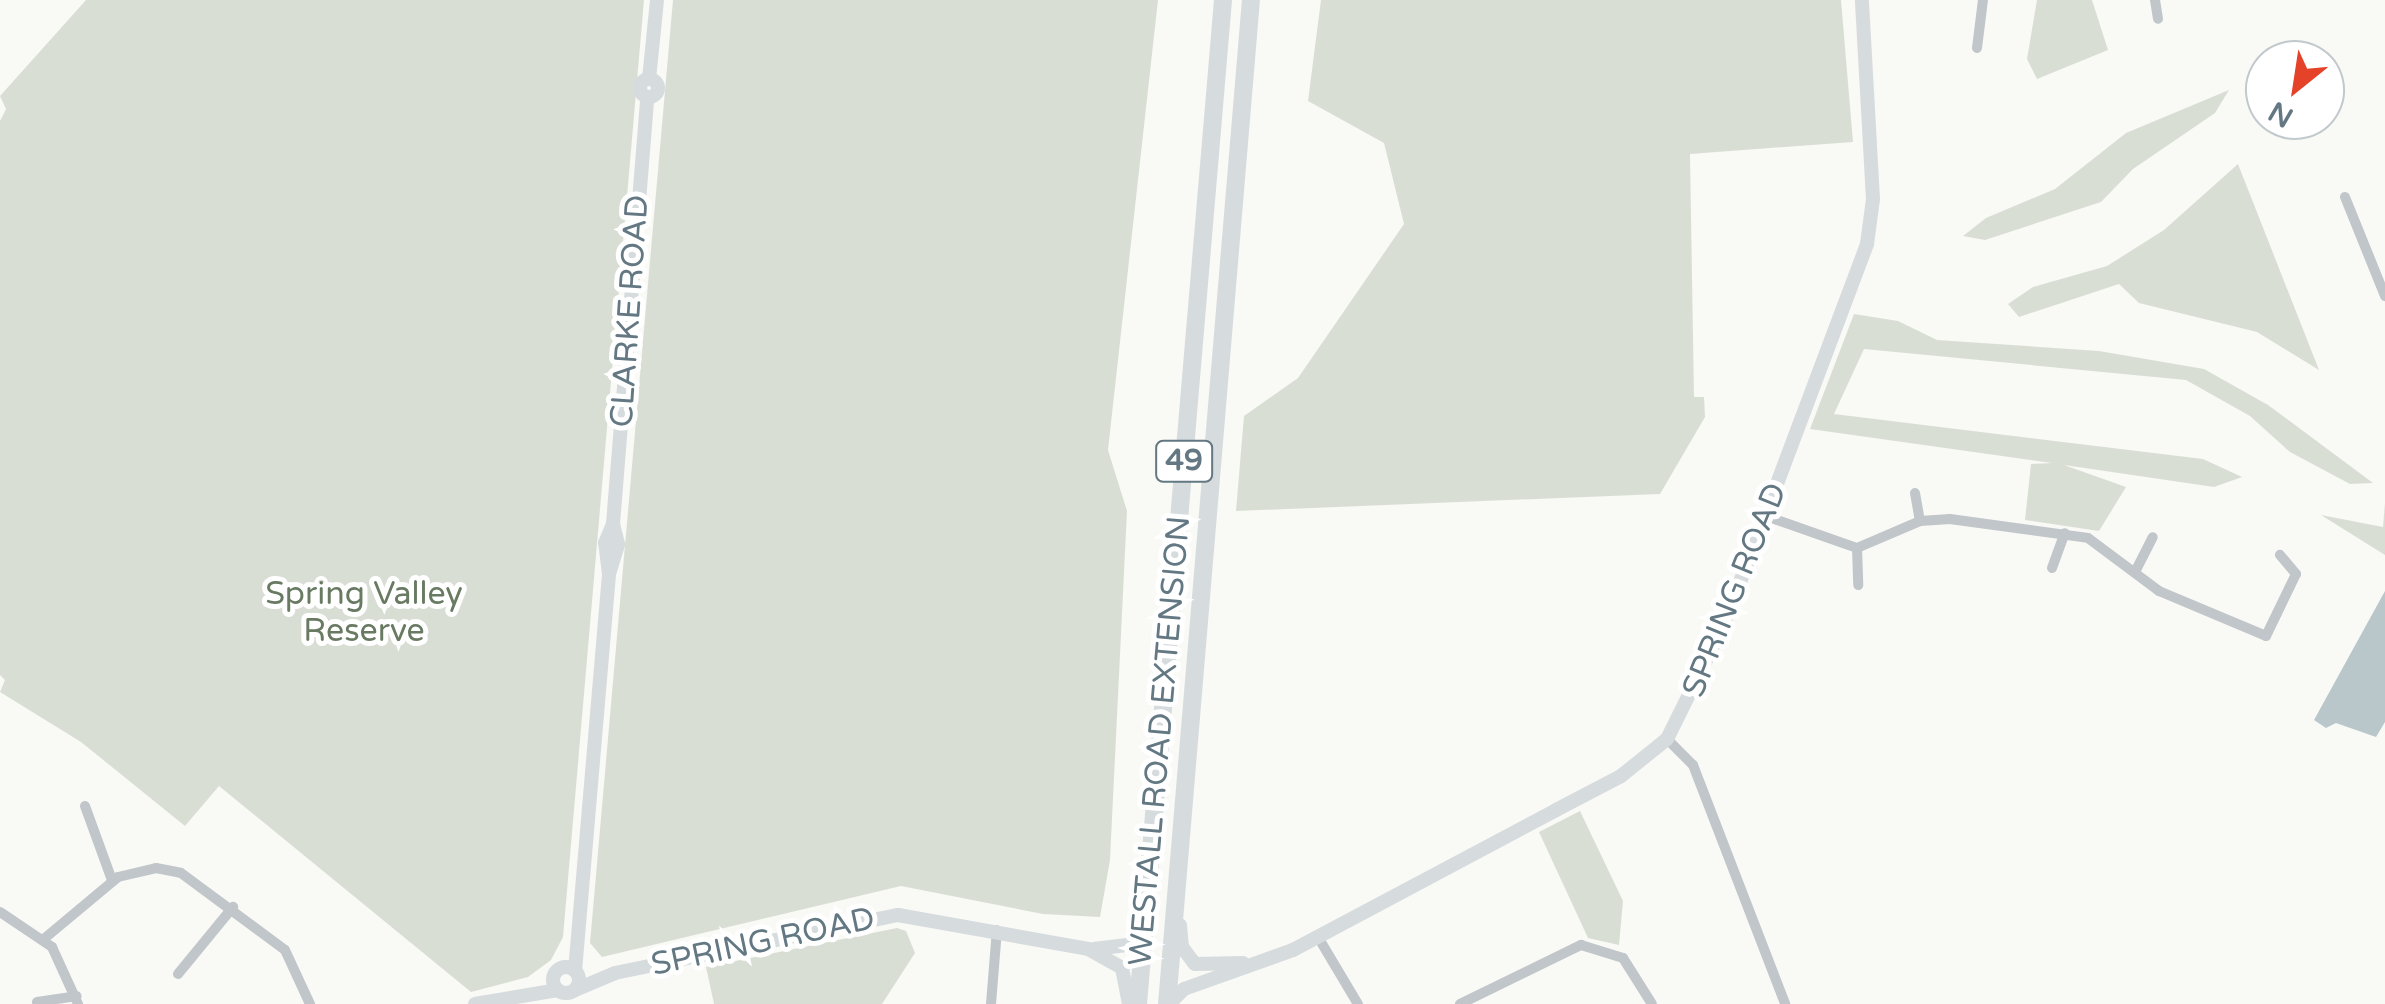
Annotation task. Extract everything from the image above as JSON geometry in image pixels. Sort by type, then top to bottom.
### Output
[{"type":"highway","name":"WESTALL ROAD EXTENSION","points":[[1138,1004],[1223,0]]},
{"type":"highway","name":"WESTALL ROAD EXTENSION","points":[[1168,1004],[1252,0]]},
{"type":"main road","name":"CLARKE ROAD","points":[[566,995],[576,972],[609,574],[605,543],[614,524],[646,97],[639,88],[649,79],[657,0]]},
{"type":"main road","name":"SPRING ROAD","points":[[1168,1004],[1184,989],[1274,958],[1318,937],[1620,776],[1667,739],[1699,686],[1867,244],[1873,200],[1862,0]]},
{"type":"main road","name":"SPRING ROAD","points":[[1180,847],[1180,937],[1189,960],[1209,967],[1274,958]]},
{"type":"main road","name":"SPRING ROAD","points":[[475,1004],[518,994],[566,995],[615,973],[872,918],[918,916],[1088,949],[1124,947],[1144,928]]},
{"type":"main road","name":"CLARKE ROAD","points":[[557,972],[576,937]]},
{"type":"main road","name":"SPRING ROAD","points":[[1088,949],[1124,969],[1130,1004]]},
{"type":"main road","name":"SPRING ROAD","points":[[518,994],[557,972],[615,973]]},
{"type":"main road","points":[[557,972],[566,995]]},
{"type":"street","points":[[1977,48],[1983,0]]},
{"type":"street","points":[[2154,0],[2158,19]]},
{"type":"street","points":[[2345,198],[2385,296]]},
{"type":"street","points":[[1916,493],[1920,522]]},
{"type":"street","points":[[1766,516],[1857,548],[1920,522],[1950,518],[2088,538],[2159,591],[2266,636],[2296,574],[2280,555]]},
{"type":"street","points":[[2052,568],[2065,533]]},
{"type":"street","points":[[2135,572],[2153,538]]},
{"type":"street","points":[[1857,548],[1858,585]]},
{"type":"street","points":[[1667,739],[1694,764],[1785,1004]]},
{"type":"street","points":[[85,806],[112,880]]},
{"type":"street","points":[[45,938],[112,880],[169,870],[233,907],[292,957],[310,1004]]},
{"type":"street","points":[[178,974],[233,907]]},
{"type":"street","points":[[0,912],[45,938],[64,963],[77,1000],[37,1002]]},
{"type":"street","points":[[992,1004],[997,930]]},
{"type":"street","points":[[1318,937],[1358,1004]]},
{"type":"street","points":[[1460,1004],[1581,944],[1623,958],[1652,1004]]},
{"type":"green space","name":"Spring Valley Reserve","points":[[86,0],[644,0],[563,937],[551,960],[528,977],[471,992],[219,786],[185,826],[81,742],[0,692],[5,680],[0,675],[0,121],[6,109],[0,96]]},
{"type":"green space","points":[[673,0],[1158,0],[1108,450],[1127,511],[1110,860],[1100,917],[1043,914],[901,886],[602,957],[590,943]]},
{"type":"green space","points":[[1321,0],[1841,0],[1853,142],[1690,154],[1694,397],[1704,397],[1705,417],[1660,494],[1236,511],[1244,416],[1298,378],[1404,224],[1384,143],[1308,101]]},
{"type":"green space","points":[[2037,0],[2092,0],[2108,50],[2037,79],[2027,59]]},
{"type":"green space","points":[[2229,90],[2215,113],[2133,169],[2101,202],[1985,240],[1963,236],[1986,218],[2055,189],[2126,133]]},
{"type":"green space","points":[[2238,164],[2319,370],[2257,332],[2139,303],[2119,284],[2019,317],[2008,304],[2033,287],[2107,266],[2164,230]]},
{"type":"green space","points":[[1854,314],[1898,321],[1937,340],[2099,351],[2204,369],[2268,405],[2373,483],[2350,484],[2290,452],[2250,416],[2186,380],[1864,349],[1834,414],[2203,459],[2242,477],[2214,487],[2064,465],[2126,487],[2099,531],[2025,520],[2031,464],[2052,463],[1810,429]]},
{"type":"green space","points":[[2385,503],[2385,555],[2321,515],[2383,527]]},
{"type":"green space","points":[[1580,811],[1623,901],[1619,945],[1588,938],[1539,832]]},
{"type":"green space","points":[[897,928],[906,931],[915,953],[882,1004],[714,1004],[706,967]]},
{"type":"shaded area","points":[[2385,591],[2385,722],[2376,737],[2336,723],[2326,728],[2314,720]]}]
